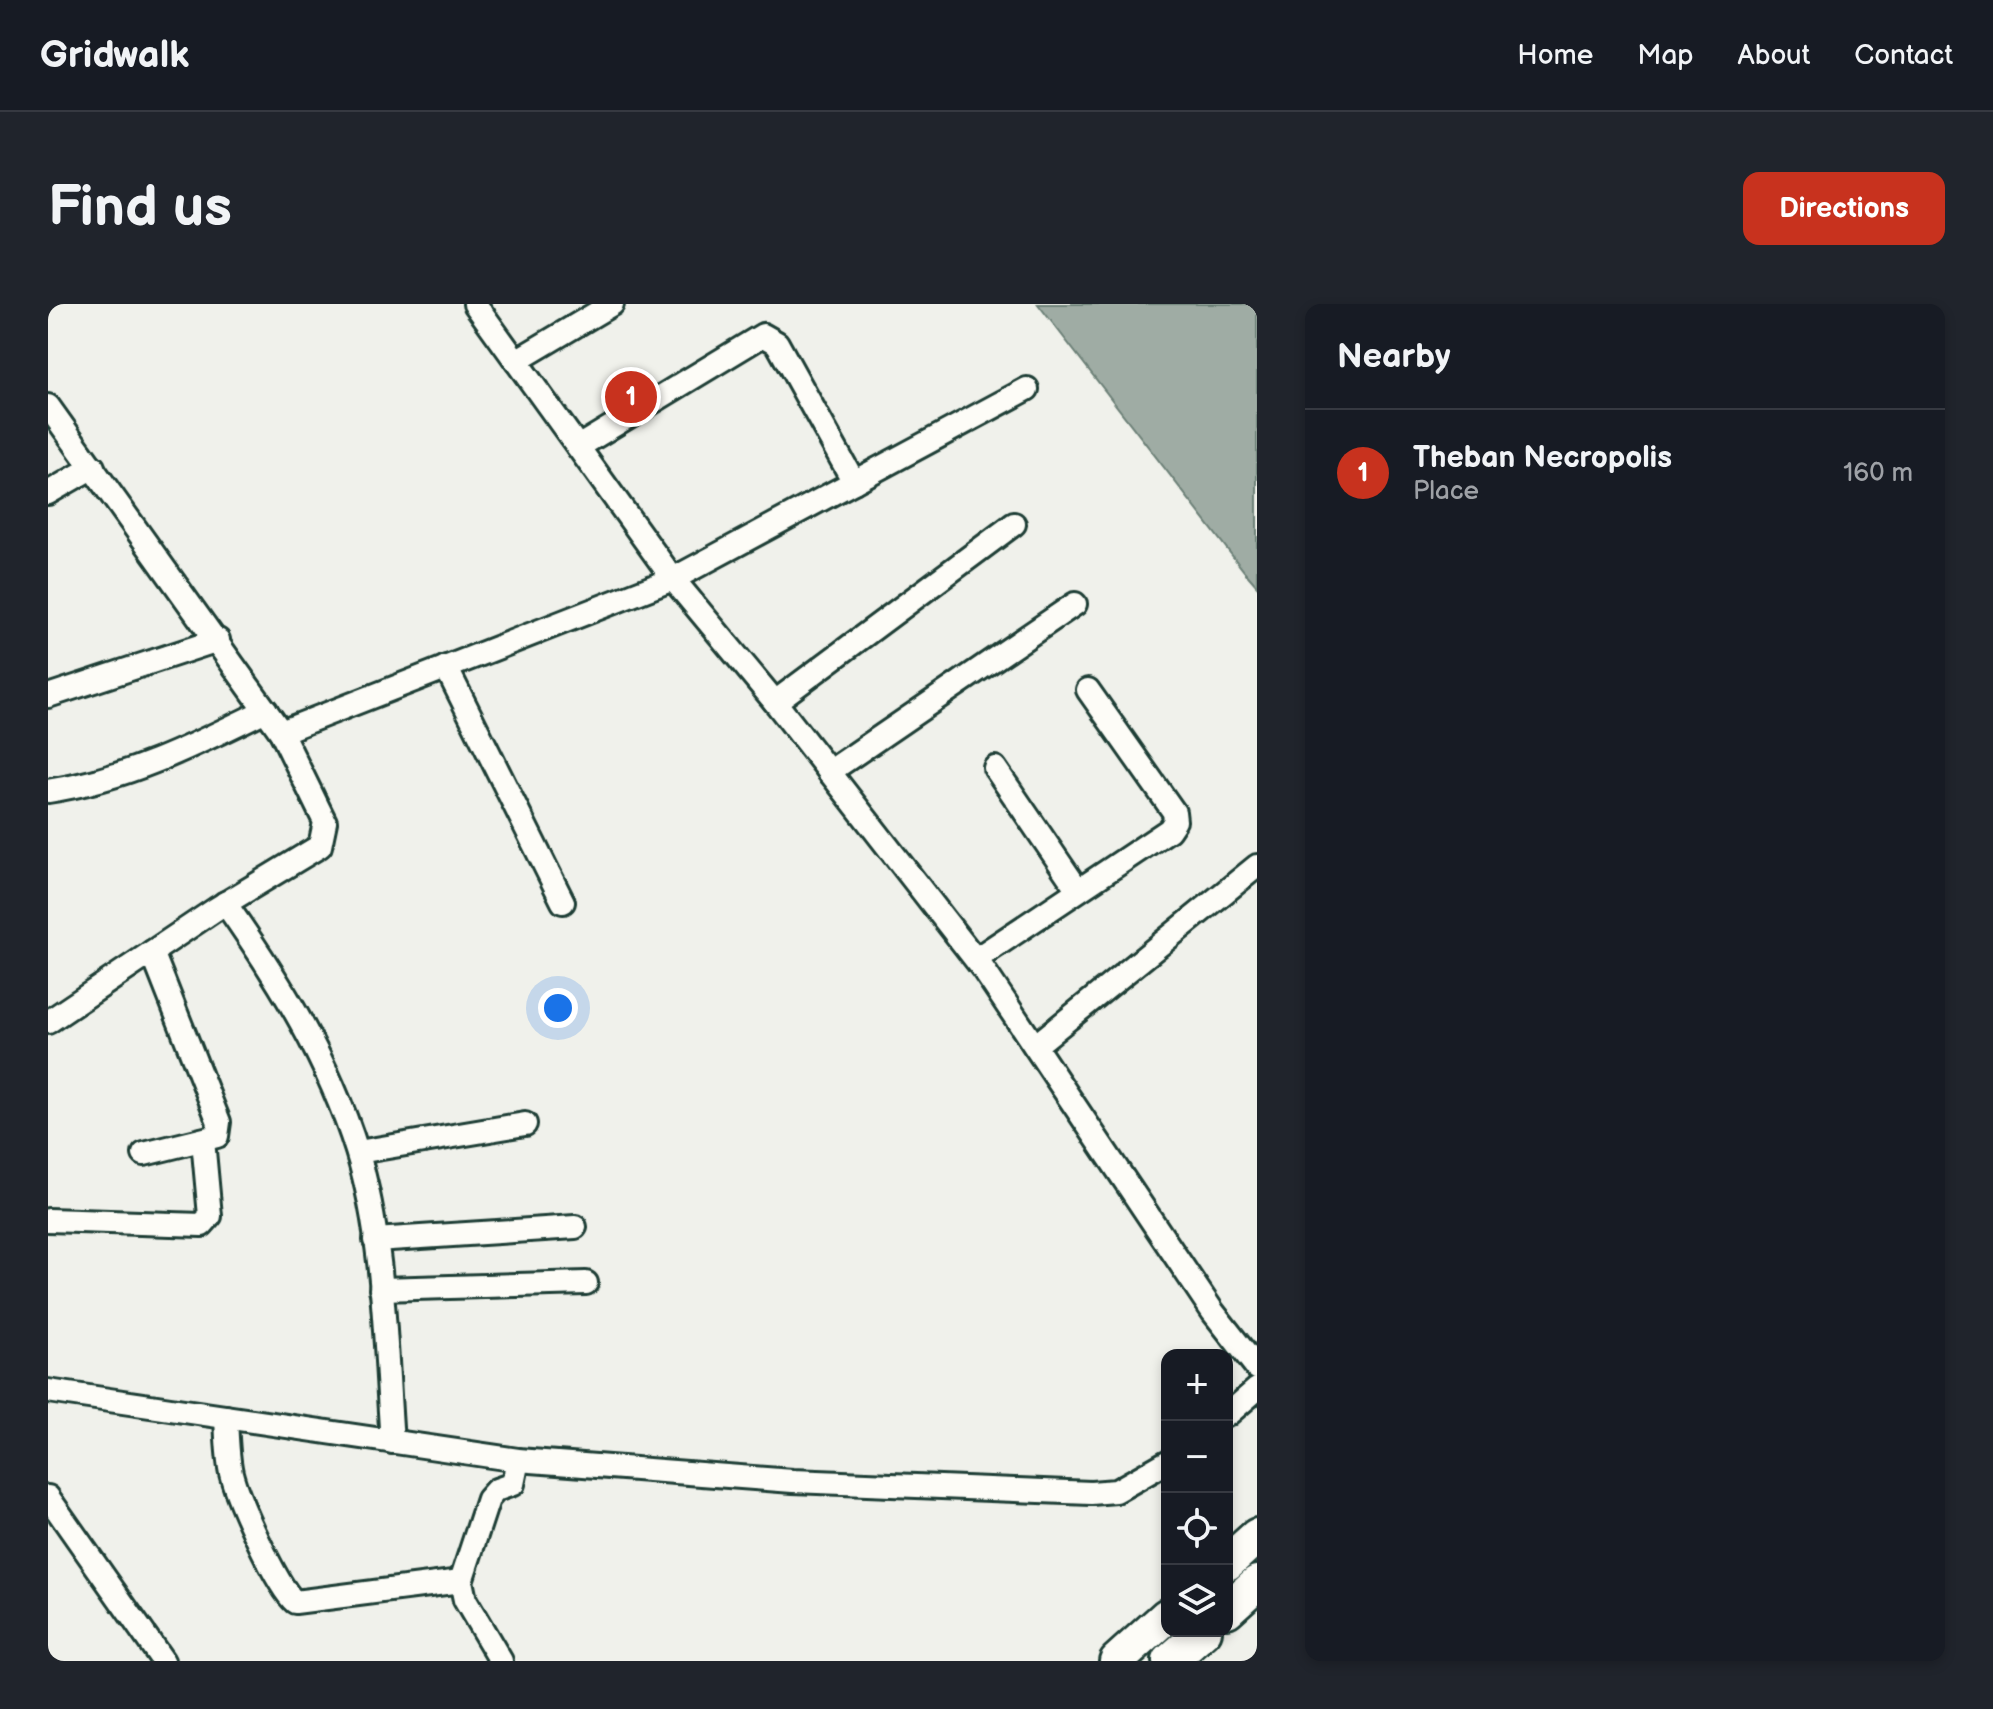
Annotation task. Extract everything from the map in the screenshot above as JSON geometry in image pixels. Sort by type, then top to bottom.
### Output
[{"type":"main road","points":[[1233,1558],[1257,1536]]},
{"type":"main road","points":[[1233,1605],[1257,1583]]},
{"type":"main road","points":[[1117,1661],[1161,1621]]},
{"type":"main road","points":[[1170,1661],[1197,1637]]},
{"type":"street","points":[[475,304],[673,579],[775,702],[976,959],[1213,1312],[1257,1368]]},
{"type":"street","points":[[516,361],[612,304]]},
{"type":"street","points":[[578,447],[763,335],[770,336],[777,343],[854,482]]},
{"type":"street","points":[[281,732],[673,579],[1027,389]]},
{"type":"street","points":[[48,406],[281,732],[319,806],[325,834],[320,846],[225,903],[48,1022]]},
{"type":"street","points":[[48,493],[93,467]]},
{"type":"street","points":[[775,702],[1014,524]]},
{"type":"street","points":[[829,772],[1075,604]]},
{"type":"street","points":[[48,696],[218,640]]},
{"type":"street","points":[[446,667],[563,902]]},
{"type":"street","points":[[976,959],[1169,830],[1175,821],[1174,812],[1088,690]]},
{"type":"street","points":[[48,791],[111,779],[148,766],[266,710]]},
{"type":"street","points":[[995,768],[1078,890]]},
{"type":"street","points":[[1035,1046],[1257,866]]},
{"type":"street","points":[[225,903],[298,1010],[358,1152],[381,1289],[392,1442]]},
{"type":"street","points":[[144,1154],[217,1136],[219,1122],[152,952]]},
{"type":"street","points":[[358,1152],[525,1124]]},
{"type":"street","points":[[48,1220],[202,1225],[210,1216],[203,1140]]},
{"type":"street","points":[[375,1240],[575,1227]]},
{"type":"street","points":[[381,1289],[586,1283]]},
{"type":"street","points":[[1233,1410],[1257,1389]]},
{"type":"street","points":[[48,1391],[518,1460],[793,1481],[1091,1493],[1116,1491],[1161,1465]]},
{"type":"street","points":[[226,1417],[228,1459],[237,1491],[284,1588],[295,1602],[461,1581]]},
{"type":"street","points":[[501,1661],[465,1600],[461,1581],[488,1499],[496,1490],[513,1484],[518,1460]]},
{"type":"street","points":[[48,1497],[163,1661]]},
{"type":"shaded area","points":[[1038,304],[1257,304],[1257,586],[1244,571]]},
{"type":"place","name":"Theban Necropolis","points":[[631,397]]}]
